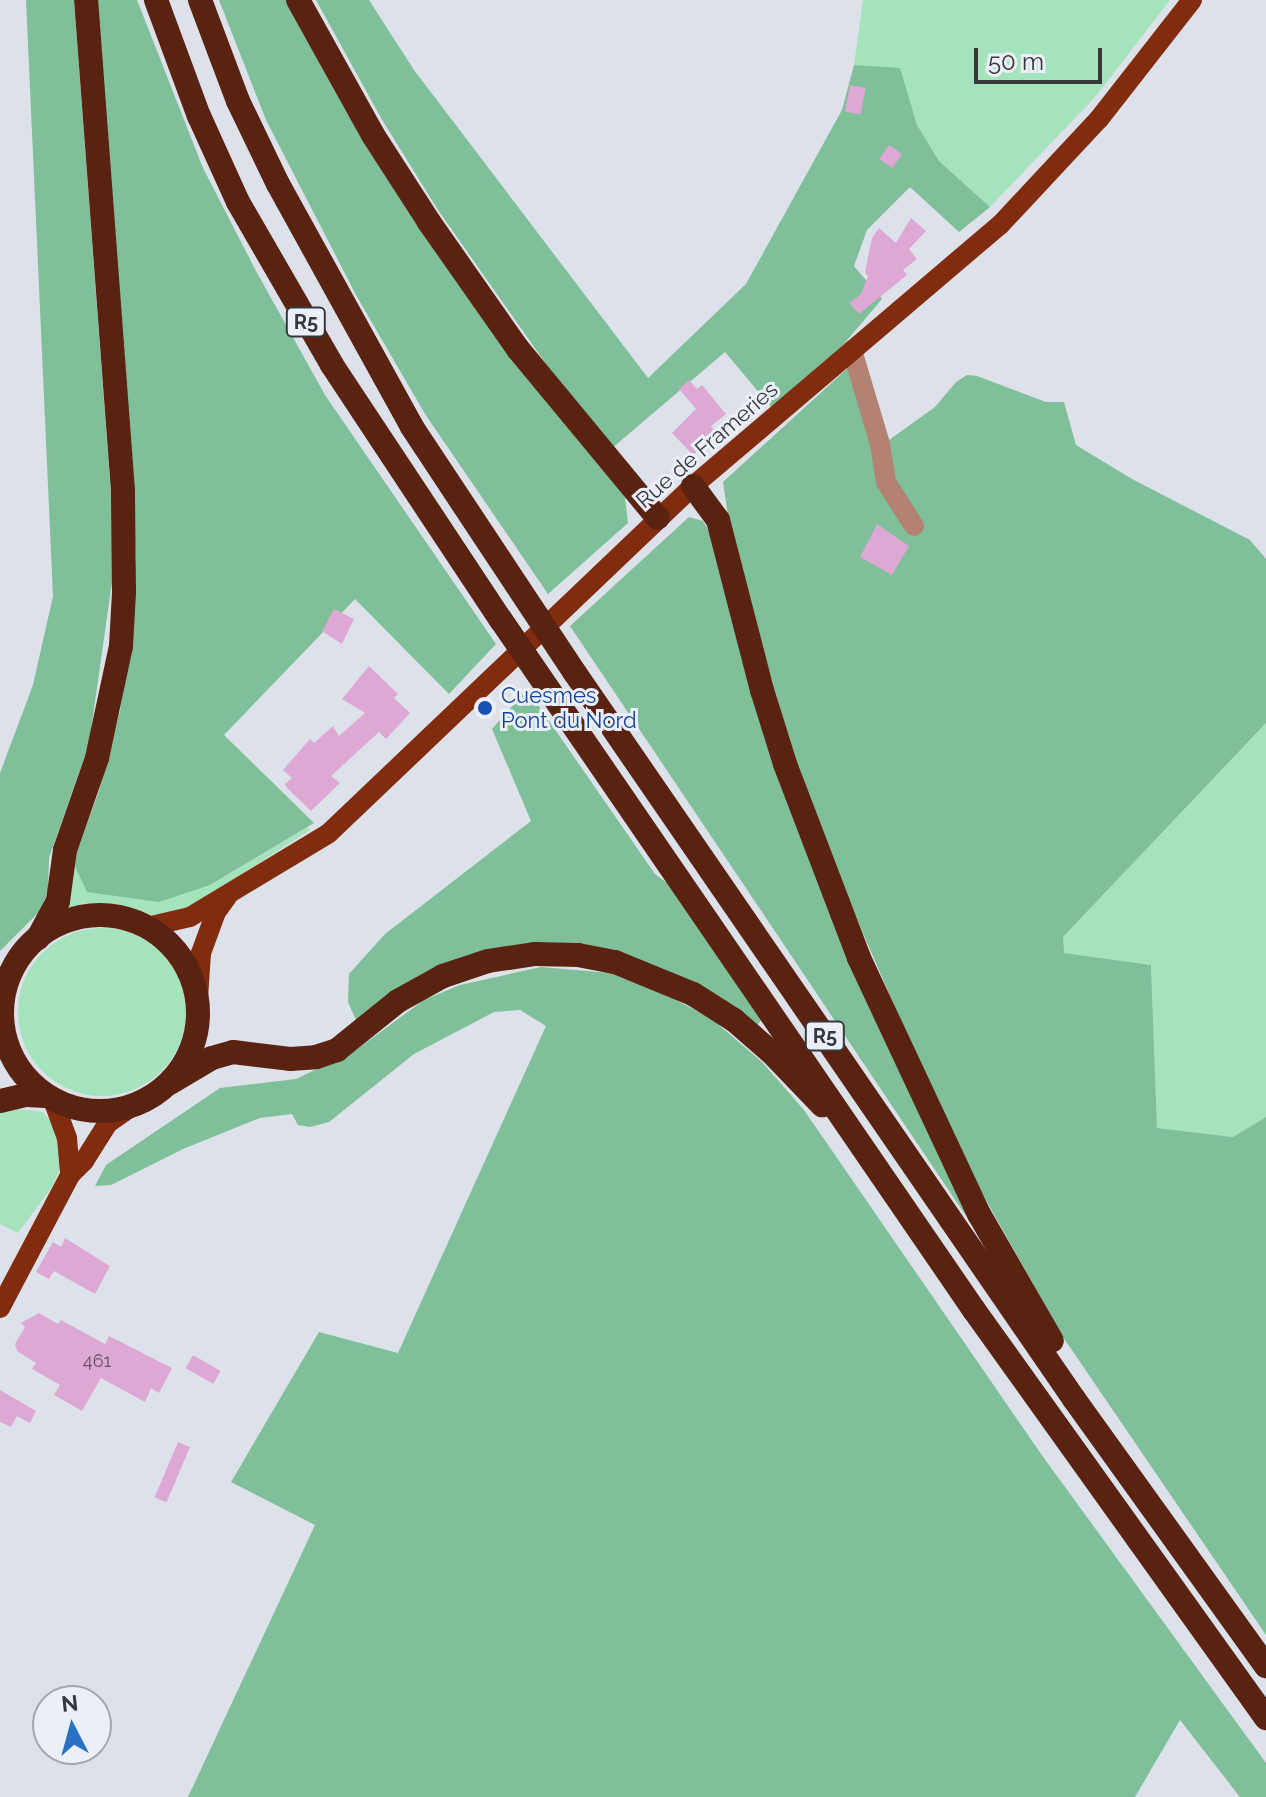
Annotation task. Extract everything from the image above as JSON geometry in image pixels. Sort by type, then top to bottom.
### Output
[{"type":"highway","points":[[50,1098],[30,1083],[13,1058],[3,1029],[1,1010],[12,969],[38,938],[58,901],[65,850],[97,758],[121,646],[124,592],[123,491],[86,0]]},
{"type":"highway","name":"R5","points":[[156,0],[199,116],[238,202],[332,365],[501,620],[1040,1404],[1266,1718]]},
{"type":"highway","name":"R5","points":[[200,0],[238,101],[321,267],[412,427],[575,673],[1074,1399],[1266,1666]]},
{"type":"highway","points":[[298,0],[373,135],[429,222],[518,349],[658,518]]},
{"type":"highway","points":[[693,486],[718,520],[781,749],[859,958],[979,1214],[1064,1362],[1074,1399]]},
{"type":"highway","points":[[38,938],[54,927],[91,915],[110,915],[147,927],[176,949],[190,972],[198,998],[194,1044],[170,1083]]},
{"type":"highway","points":[[0,1101],[26,1095],[50,1098],[92,1112],[131,1107],[212,1058],[233,1052],[290,1059],[316,1057],[337,1050],[398,1001],[443,976],[488,961],[535,954],[578,955],[642,971],[693,994],[734,1020],[771,1052],[810,1095],[849,1126]]},
{"type":"main road","name":"Rue de Frameries","points":[[147,927],[190,917],[329,833],[693,486],[1000,225],[1099,119],[1192,0]]},
{"type":"main road","points":[[198,998],[201,953],[216,912],[227,897]]},
{"type":"main road","points":[[50,1098],[67,1138],[70,1175]]},
{"type":"main road","points":[[0,1308],[70,1175],[84,1161],[108,1123],[131,1107]]},
{"type":"street","points":[[852,350],[880,444],[886,482],[914,526]]},
{"type":"green space","points":[[26,0],[74,0],[112,509],[113,575],[89,744],[49,858],[48,891],[41,910],[0,951],[0,773],[33,685],[53,596]]},
{"type":"green space","points":[[97,0],[137,0],[203,168],[325,395],[496,644],[449,694],[355,599],[224,735],[314,823],[210,885],[159,902],[87,892],[73,862],[99,791],[120,711],[131,639],[136,557]]},
{"type":"green space","points":[[219,0],[289,0],[625,497],[628,523],[548,594],[425,414],[356,295],[266,120]]},
{"type":"green space","points":[[316,0],[369,0],[414,70],[648,378],[746,284],[842,110],[854,65],[900,68],[917,125],[939,161],[990,207],[959,232],[910,187],[867,230],[854,266],[882,299],[843,345],[836,363],[777,414],[725,352],[611,449],[546,364],[438,210],[381,118]]},
{"type":"green space","points":[[863,0],[1170,0],[1096,96],[990,207],[939,161],[917,125],[899,69],[854,65]]},
{"type":"green space","points":[[849,367],[878,448],[935,407],[956,382],[967,375],[977,376],[1046,402],[1064,402],[1076,445],[1132,479],[1250,540],[1266,559],[1266,723],[1063,937],[1064,953],[1151,965],[1157,1128],[1233,1137],[1266,1117],[1266,1635],[1063,1337],[955,1145],[839,878],[790,743],[732,543],[723,482]]},
{"type":"green space","points":[[689,517],[703,521],[711,535],[972,1225],[570,626]]},
{"type":"green space","points":[[527,689],[655,874],[667,883],[762,1019],[755,1028],[663,971],[509,951],[356,1020],[348,1002],[349,974],[385,934],[531,821],[492,729]]},
{"type":"green space","points":[[1266,723],[1266,1117],[1233,1137],[1157,1128],[1151,965],[1063,953],[1063,937]]},
{"type":"green space","points":[[308,827],[310,830],[186,910],[157,916],[114,907],[67,911],[73,862],[79,873],[210,885]]},
{"type":"green space","points":[[102,928],[134,934],[162,952],[180,980],[186,1012],[180,1044],[162,1072],[134,1090],[102,1096],[70,1090],[42,1072],[24,1044],[18,1012],[24,980],[42,952],[70,934]]},
{"type":"green space","points":[[541,967],[610,973],[661,992],[712,1019],[762,1062],[804,1110],[1041,1454],[1266,1763],[1266,1797],[1240,1797],[1180,1720],[1135,1797],[188,1797],[315,1525],[231,1482],[319,1332],[398,1353],[546,1026],[520,1010],[494,1012],[414,1054],[329,1122],[310,1127],[298,1125],[292,1114],[260,1118],[183,1149],[111,1185],[95,1186],[106,1165],[220,1088],[296,1079],[356,1050],[424,1000],[460,985]]},
{"type":"green space","points":[[11,1108],[43,1112],[54,1126],[63,1161],[52,1187],[18,1233],[0,1224],[0,1113]]},
{"type":"building","points":[[850,85],[866,88],[861,115],[845,112]]},
{"type":"building","points":[[889,145],[902,154],[892,168],[879,159]]},
{"type":"building","points":[[911,218],[926,231],[909,249],[917,259],[903,270],[907,275],[859,314],[849,303],[861,294],[868,276],[865,272],[872,238],[879,228],[896,243]]},
{"type":"building","points":[[689,380],[697,389],[702,385],[726,414],[711,426],[717,433],[693,455],[672,433],[696,409],[679,389]]},
{"type":"building","points":[[877,524],[909,546],[892,575],[860,557]]},
{"type":"building","points":[[334,609],[354,619],[342,644],[322,631]]},
{"type":"building","points":[[369,666],[398,694],[394,698],[410,713],[386,739],[379,732],[331,776],[340,783],[311,811],[287,788],[285,784],[292,778],[283,770],[310,739],[314,743],[333,726],[339,736],[365,713],[342,699]]},
{"type":"building","points":[[65,1238],[110,1266],[95,1294],[54,1271],[49,1279],[36,1272],[53,1242],[61,1247]]},
{"type":"building","points":[[39,1313],[58,1324],[61,1320],[105,1344],[109,1336],[172,1368],[159,1393],[151,1388],[145,1402],[101,1378],[82,1411],[54,1395],[60,1385],[32,1369],[36,1363],[17,1351],[15,1344],[25,1327],[21,1323]]},
{"type":"building","points":[[193,1355],[221,1371],[213,1384],[186,1368]]},
{"type":"building","points":[[0,1390],[36,1411],[30,1423],[17,1416],[11,1427],[0,1422]]},
{"type":"building","points":[[178,1442],[190,1447],[167,1502],[155,1497]]},
{"type":"place","name":"Cuesmes Pont du Nord","points":[[485,708]]}]
